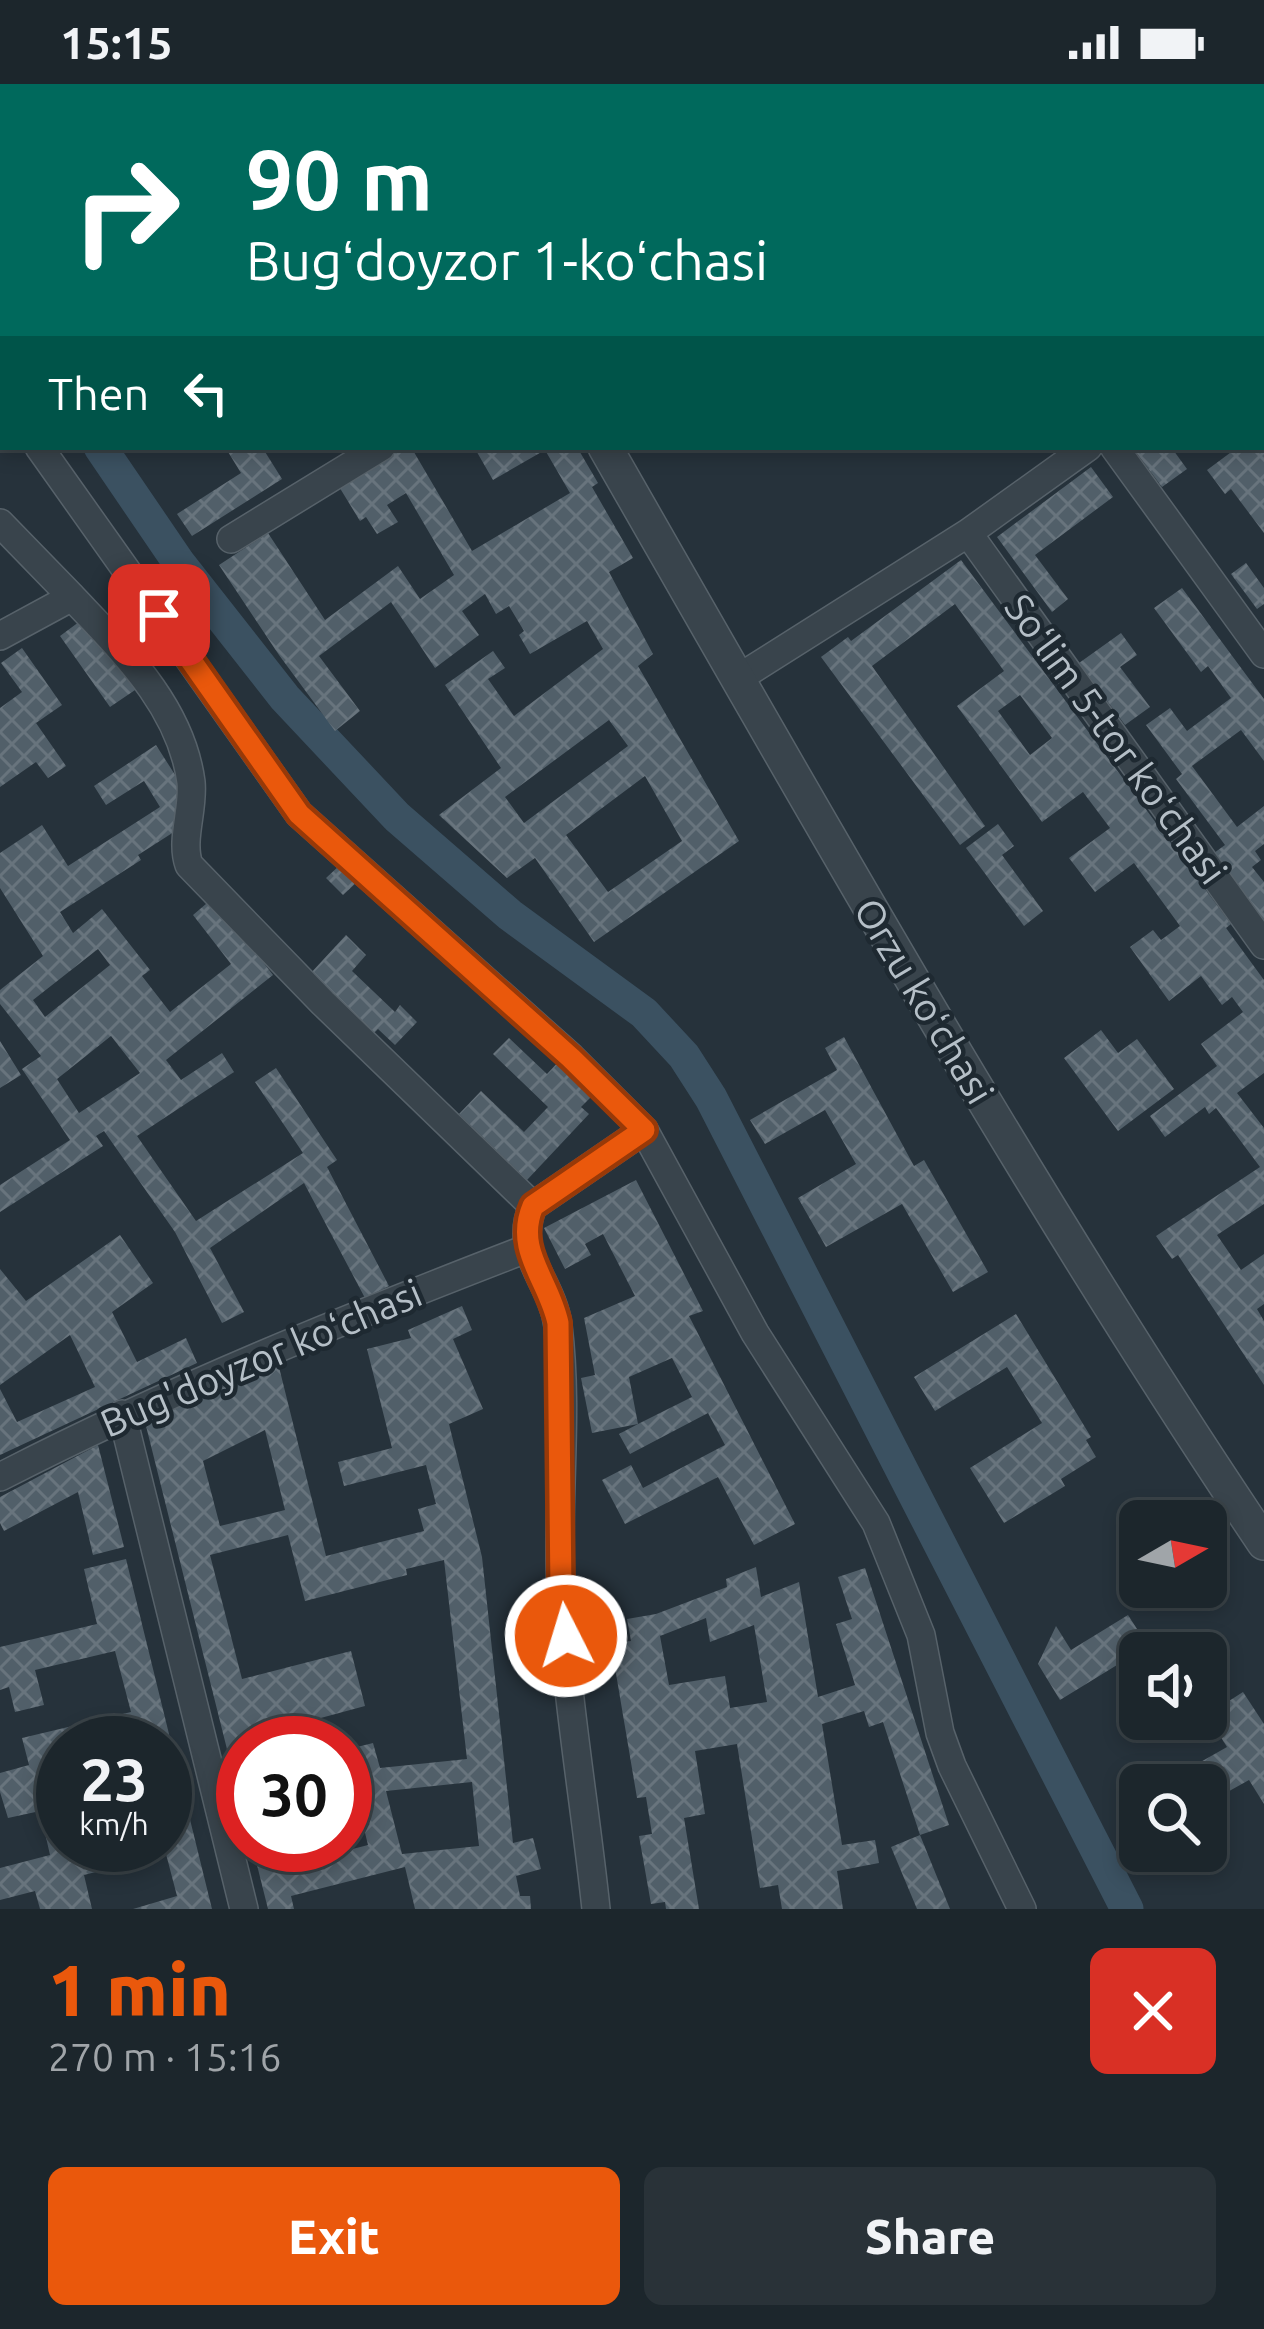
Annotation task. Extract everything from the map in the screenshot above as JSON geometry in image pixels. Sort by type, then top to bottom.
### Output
[{"type":"street","points":[[42,450],[299,814],[571,1058],[644,1130],[755,1333],[876,1523],[921,1635],[940,1733],[952,1766],[1022,1909]]},
{"type":"street","points":[[231,538],[376,450]]},
{"type":"street","name":"Orzu koʻchasi","points":[[607,450],[939,1030],[1161,1390],[1264,1543]]},
{"type":"street","points":[[737,679],[968,533],[1084,450]]},
{"type":"street","points":[[1116,450],[1264,654]]},
{"type":"street","points":[[0,523],[124,653],[166,710],[191,785],[184,853],[189,865],[323,1003],[533,1206]]},
{"type":"street","name":"Soʻlim 5-tor koʻchasi","points":[[968,533],[1264,945]]},
{"type":"street","points":[[0,636],[72,597]]},
{"type":"street","points":[[596,1909],[561,1591],[558,1323],[553,1302],[526,1249],[525,1224],[533,1206],[644,1130]]},
{"type":"street","name":"Bug'doyzor koʻchasi","points":[[0,1477],[122,1414],[300,1336],[526,1249]]},
{"type":"street","points":[[122,1414],[244,1909]]},
{"type":"building","points":[[227,450],[264,450],[282,479],[192,536],[177,514],[241,473]]},
{"type":"building","points":[[393,450],[413,450],[472,551],[570,493],[545,450],[579,450],[598,483],[592,487],[633,558],[609,572],[653,654],[638,666],[739,841],[594,942],[535,858],[507,878],[439,815],[501,768],[445,685],[493,651],[505,668],[488,679],[514,716],[603,649],[587,621],[530,654],[519,635],[524,631],[509,606],[496,614],[485,594],[462,611],[479,635],[435,668],[391,602],[319,656],[360,711],[335,731],[219,565],[268,533],[325,620],[398,566],[420,599],[454,575],[406,493],[387,505],[398,522],[377,534],[366,517],[360,521],[338,485]],"holes":[[[609,720],[628,746],[524,823],[505,797]],[[645,776],[682,841],[608,892],[566,835]]]},
{"type":"building","points":[[476,450],[545,450],[493,480]]},
{"type":"building","points":[[1134,450],[1173,450],[1187,469],[1162,487]]},
{"type":"building","points":[[1234,450],[1264,450],[1264,533],[1231,489],[1225,494],[1207,470]]},
{"type":"building","points":[[1091,467],[1113,497],[1035,555],[1068,599],[1052,612],[997,537]]},
{"type":"building","points":[[961,560],[1231,924],[1226,928],[1264,980],[1264,1073],[1237,1093],[1264,1128],[1264,1204],[1217,1235],[1241,1270],[1264,1254],[1264,1304],[1257,1309],[1264,1321],[1264,1385],[1178,1255],[1172,1259],[1156,1236],[1260,1167],[1216,1108],[1209,1114],[1205,1107],[1165,1137],[1150,1116],[1217,1066],[1201,1044],[1243,1012],[1232,997],[1222,1005],[1201,976],[1169,1001],[1130,947],[1153,930],[1161,940],[1180,926],[1134,863],[1095,892],[1069,858],[1110,828],[1083,792],[1042,822],[957,706],[1004,671],[955,604],[872,666],[985,826],[960,845],[821,657],[848,637],[851,641]],"holes":[[[1020,695],[1052,738],[1030,755],[998,711]]]},
{"type":"building","points":[[1246,563],[1264,588],[1264,604],[1257,609],[1231,574]]},
{"type":"building","points":[[1182,588],[1264,699],[1264,761],[1241,730],[1192,766],[1237,827],[1264,806],[1264,844],[1255,851],[1261,860],[1252,867],[1264,882],[1264,921],[1214,853],[1225,845],[1176,779],[1182,774],[1146,725],[1170,708],[1187,731],[1231,698],[1208,666],[1201,672],[1154,608]]},
{"type":"building","points":[[87,616],[138,688],[110,707],[60,636]]},
{"type":"building","points":[[1121,633],[1137,655],[1120,667],[1150,707],[1125,725],[1079,663]]},
{"type":"building","points":[[22,648],[62,705],[36,723],[66,766],[48,778],[36,762],[0,787],[0,708],[22,692],[1,663]]},
{"type":"building","points":[[156,745],[179,781],[177,830],[138,855],[141,860],[60,912],[73,933],[102,909],[150,970],[142,976],[170,1012],[231,964],[193,915],[213,898],[273,975],[166,1060],[181,1080],[222,1053],[234,1072],[137,1136],[196,1221],[303,1153],[255,1082],[276,1068],[337,1160],[327,1167],[389,1286],[365,1298],[304,1183],[210,1248],[244,1312],[222,1323],[175,1232],[104,1131],[96,1136],[103,1146],[0,1212],[0,1185],[70,1140],[22,1069],[41,1056],[0,1004],[0,990],[43,956],[0,888],[0,853],[42,825],[68,866],[160,807],[144,781],[106,805],[94,786]],"holes":[[[98,949],[110,965],[45,1017],[33,1000]],[[111,1036],[140,1073],[79,1113],[57,1079]]]},
{"type":"building","points":[[998,824],[1014,846],[1002,855],[1043,911],[1024,926],[966,848]]},
{"type":"building","points":[[340,865],[357,882],[343,895],[326,878]]},
{"type":"building","points":[[346,935],[366,955],[352,971],[395,1012],[400,1005],[417,1022],[395,1045],[378,1029],[373,1034],[310,974]]},
{"type":"building","points":[[1101,1030],[1118,1053],[1137,1039],[1174,1089],[1118,1131],[1064,1058]]},
{"type":"building","points":[[844,1037],[914,1166],[924,1160],[988,1272],[953,1292],[902,1204],[826,1247],[798,1198],[856,1164],[825,1110],[765,1144],[750,1120],[837,1070],[825,1048]]},
{"type":"building","points":[[509,1038],[547,1074],[562,1058],[597,1091],[581,1107],[589,1114],[527,1180],[459,1114],[481,1091],[524,1132],[548,1107],[493,1054]]},
{"type":"building","points":[[0,1041],[21,1075],[0,1088]]},
{"type":"building","points":[[636,1180],[703,1311],[689,1316],[795,1524],[754,1545],[718,1477],[625,1524],[602,1480],[631,1465],[643,1488],[725,1445],[708,1413],[630,1454],[619,1434],[638,1424],[592,1433],[581,1378],[595,1375],[584,1318],[635,1296],[603,1234],[585,1244],[591,1255],[565,1269],[544,1228]],"holes":[[[672,1358],[692,1397],[638,1424],[629,1377]]]},
{"type":"building","points":[[120,1235],[153,1283],[112,1312],[137,1362],[186,1338],[197,1363],[0,1455],[0,1389],[17,1422],[95,1387],[70,1335],[0,1385],[0,1269],[26,1301]]},
{"type":"building","points":[[462,1306],[472,1330],[453,1339],[483,1409],[449,1424],[482,1557],[513,1843],[533,1838],[541,1869],[516,1876],[520,1896],[530,1896],[531,1909],[415,1909],[405,1867],[291,1896],[294,1909],[268,1909],[259,1872],[372,1872],[372,1743],[380,1768],[467,1759],[444,1560],[406,1569],[407,1575],[305,1601],[288,1535],[210,1555],[242,1679],[351,1651],[365,1706],[328,1716],[219,1716],[145,1422],[276,1355],[326,1556],[424,1531],[418,1509],[436,1504],[426,1465],[344,1486],[338,1462],[392,1448],[367,1349],[411,1338],[408,1330]],"holes":[[[265,1430],[285,1510],[220,1526],[203,1461]],[[472,1782],[479,1846],[402,1854],[386,1791]]]},
{"type":"building","points":[[1016,1314],[1091,1437],[1086,1440],[1096,1457],[1061,1479],[1065,1486],[1004,1523],[970,1468],[1042,1423],[1007,1367],[935,1411],[914,1377]]},
{"type":"building","points":[[98,1445],[124,1547],[93,1555],[78,1492],[4,1531],[0,1497]]},
{"type":"building","points":[[126,1559],[165,1716],[114,1716],[131,1712],[115,1651],[35,1670],[44,1705],[15,1712],[9,1687],[0,1690],[0,1647],[97,1624],[84,1569]]},
{"type":"building","points":[[756,1567],[761,1597],[799,1582],[818,1697],[855,1685],[836,1624],[852,1619],[838,1577],[865,1568],[949,1825],[920,1835],[883,1722],[869,1727],[864,1711],[822,1724],[842,1845],[875,1840],[879,1863],[837,1871],[843,1909],[782,1909],[778,1885],[760,1888],[737,1744],[695,1751],[705,1814],[684,1818],[699,1909],[651,1904],[639,1836],[652,1834],[646,1797],[637,1798],[611,1644],[631,1641],[627,1619],[656,1614],[727,1587],[726,1579]],"holes":[[[706,1618],[710,1642],[754,1625],[767,1702],[730,1708],[725,1676],[669,1685],[660,1636]]]},
{"type":"building","points":[[1128,1615],[1139,1632],[1119,1632],[1119,1664],[1060,1700],[1038,1664],[1056,1626],[1071,1650]]},
{"type":"building","points":[[1243,1692],[1264,1724],[1264,1804],[1249,1780],[1227,1792],[1227,1764],[1197,1764],[1227,1747],[1223,1740],[1227,1740],[1227,1702]]},
{"type":"building","points":[[36,1735],[36,1812],[8,1818],[0,1773],[29,1765],[22,1738]]},
{"type":"building","points":[[192,1828],[212,1909],[133,1909],[177,1896],[171,1872],[192,1872]]},
{"type":"building","points":[[920,1835],[950,1909],[917,1909],[891,1847]]},
{"type":"building","points":[[36,1859],[36,1872],[96,1872],[84,1875],[92,1909],[40,1909],[35,1891],[0,1900],[0,1868]]},
{"type":"waterway","points":[[102,450],[179,563],[285,698],[397,817],[510,915],[644,1013],[684,1056],[711,1098],[1127,1909]]},
{"type":"route","points":[[159,615],[299,814],[571,1058],[644,1130],[533,1206],[525,1224],[526,1249],[543,1278],[558,1323],[561,1591],[566,1636]]}]
